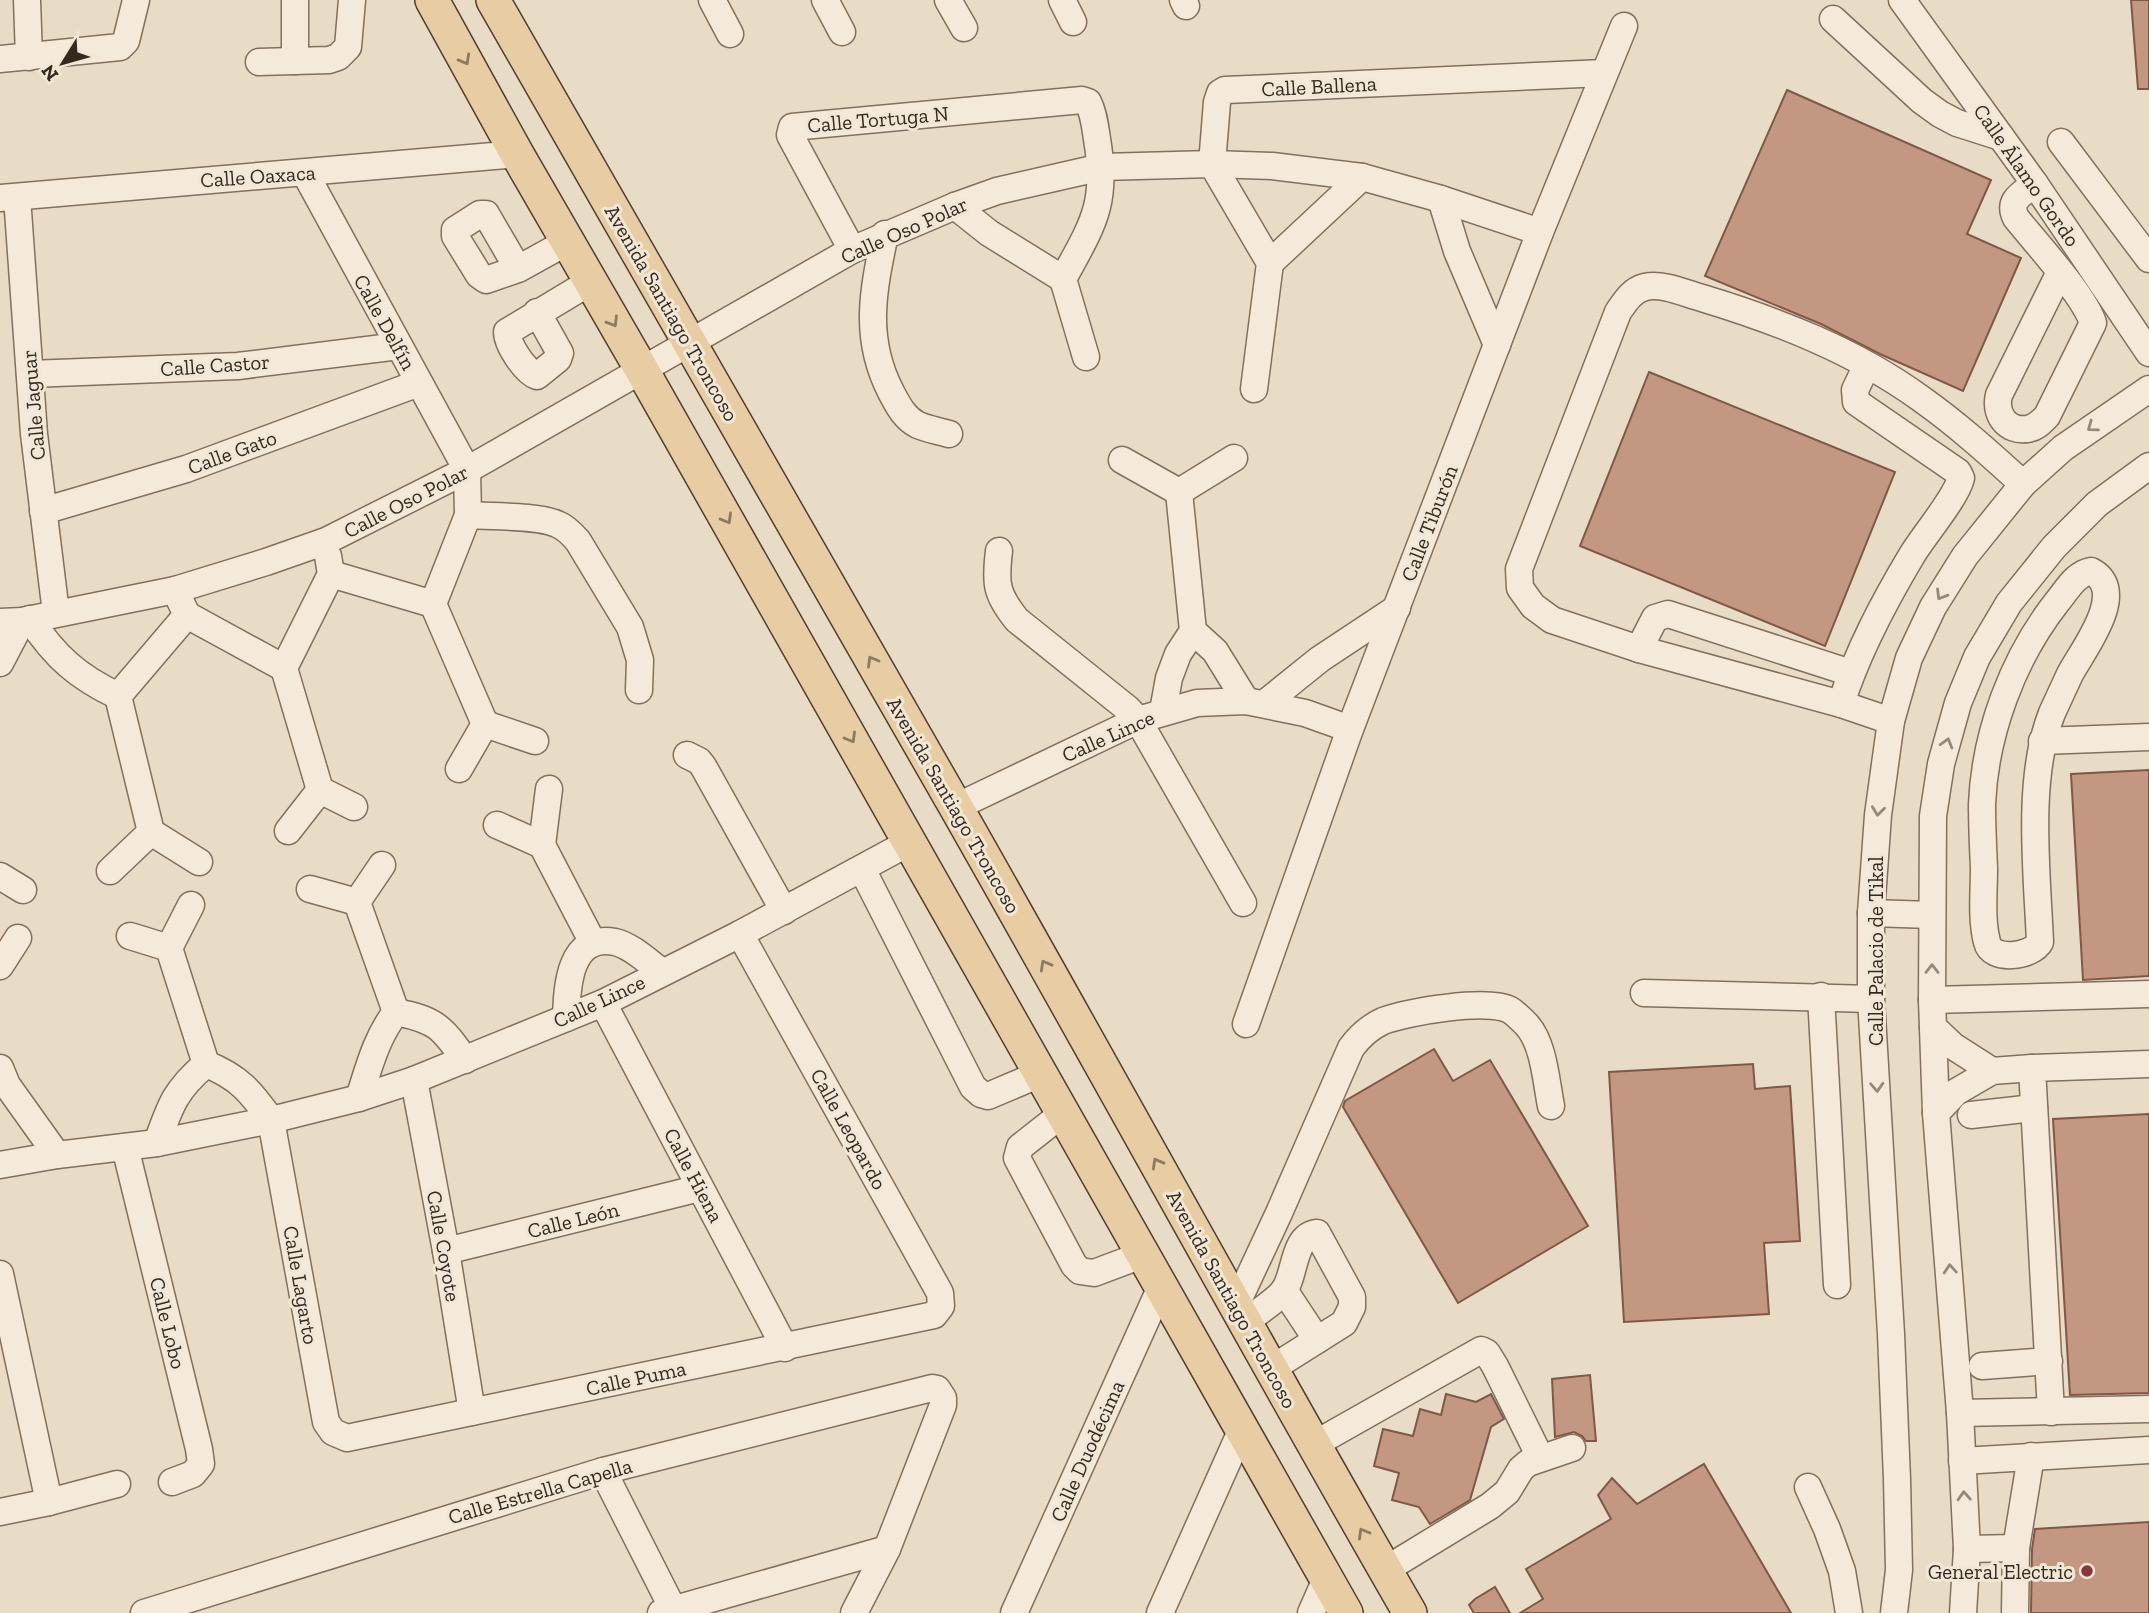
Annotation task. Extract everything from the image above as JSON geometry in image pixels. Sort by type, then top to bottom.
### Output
[{"type":"main road","points":[[432,0],[1346,1613]]},
{"type":"main road","name":"Avenida Santiago Troncoso","points":[[493,0],[956,807],[1153,1154],[1239,1315],[1410,1613]]},
{"type":"street","points":[[26,0],[29,57]]},
{"type":"street","points":[[0,58],[120,47],[126,41],[136,0]]},
{"type":"street","points":[[295,0],[295,61]]},
{"type":"street","points":[[259,62],[329,60],[345,52],[348,47],[352,0]]},
{"type":"street","points":[[712,0],[730,34]]},
{"type":"street","points":[[825,0],[842,32]]},
{"type":"street","points":[[948,0],[964,28]]},
{"type":"street","name":"Calle Álamo Gordo","points":[[1902,0],[2035,184],[2149,353]]},
{"type":"street","points":[[1833,19],[1922,101],[1940,114],[2001,136]]},
{"type":"street","name":"Calle Tiburón","points":[[1246,1024],[1350,729],[1540,232],[1625,26]]},
{"type":"street","name":"Calle Ballena","points":[[1212,164],[1218,96],[1225,90],[1604,73]]},
{"type":"street","name":"Calle Tortuga N","points":[[852,250],[790,135],[792,127],[1082,100],[1088,102],[1094,116],[1102,167]]},
{"type":"street","points":[[2061,142],[2149,259]]},
{"type":"street","name":"Calle Oaxaca","points":[[8,198],[517,154]]},
{"type":"street","points":[[1212,164],[1270,263],[1254,389]]},
{"type":"street","name":"Calle Oso Polar","points":[[18,620],[175,590],[326,541],[467,470],[643,372],[852,250],[885,234],[997,191],[1102,167],[1212,164],[1272,166],[1362,177],[1441,199],[1540,232]]},
{"type":"street","points":[[1063,279],[1092,225],[1100,201],[1102,167]]},
{"type":"street","name":"Calle Delfín","points":[[304,173],[467,470]]},
{"type":"street","points":[[1270,263],[1362,177]]},
{"type":"street","points":[[2035,184],[2015,199],[2012,210],[2060,272],[2090,313],[2093,323],[2047,416],[2038,425],[2026,430],[2010,426],[2000,416],[1996,406],[1999,395],[2060,272]]},
{"type":"street","name":"Calle Jaguar","points":[[8,198],[56,612]]},
{"type":"street","points":[[1441,199],[1457,251],[1497,345]]},
{"type":"street","points":[[955,206],[989,233],[1063,279],[1086,357]]},
{"type":"street","points":[[885,234],[874,285],[872,331],[880,370],[901,411],[918,425],[949,434]]},
{"type":"street","points":[[518,269],[567,242]]},
{"type":"street","points":[[537,312],[590,282]]},
{"type":"street","points":[[1891,720],[1639,649],[1552,620],[1533,606],[1520,588],[1519,569],[1618,312],[1629,295],[1644,287],[1666,287],[1756,314],[1822,342],[1867,365],[1919,397],[1981,445],[2023,484]]},
{"type":"street","name":"Calle Castor","points":[[30,374],[238,366],[399,346]]},
{"type":"street","points":[[1841,704],[1850,673],[1912,554],[1961,478],[1958,472],[1856,402],[1855,390],[1867,365]]},
{"type":"street","name":"Calle Gato","points":[[43,511],[186,469],[419,383]]},
{"type":"street","name":"Calle Palacio de Tikal","points":[[1894,1613],[1899,1570],[1897,1479],[1871,999],[1871,913],[1878,815],[1891,720],[1909,658],[1933,607],[1965,556],[2023,484],[2063,448],[2149,390]]},
{"type":"street","points":[[1179,492],[1234,458]]},
{"type":"street","points":[[1122,460],[1179,492]]},
{"type":"street","points":[[1963,1613],[1968,1549],[1936,1113],[1932,1000],[1933,816],[1941,764],[1958,703],[1977,657],[2009,603],[2054,547],[2097,504],[2149,466]]},
{"type":"street","points":[[467,470],[468,516],[433,604],[485,724],[535,741]]},
{"type":"street","points":[[1163,711],[1168,678],[1178,654],[1193,631],[1179,492]]},
{"type":"street","points":[[468,516],[550,522],[569,532],[578,541],[630,627],[640,660],[639,690]]},
{"type":"street","name":"Calle Oso Polar","points":[[326,541],[331,574]]},
{"type":"street","points":[[999,551],[996,577],[1002,602],[1017,620],[1128,709],[1138,720],[1243,903]]},
{"type":"street","points":[[2091,571],[2098,574],[2103,583],[2106,594],[2105,609],[2100,624],[2070,674],[2042,741],[2037,797],[2040,942],[2031,951],[2017,954],[1996,953],[1990,951],[1987,944],[1984,923],[1982,802],[1990,743],[2007,690],[2029,645],[2050,611],[2077,577],[2091,571]]},
{"type":"street","points":[[354,807],[320,790],[284,668],[331,574],[433,604]]},
{"type":"street","points":[[175,590],[187,615],[284,668]]},
{"type":"street","points":[[1193,631],[1214,651],[1255,702],[1396,608]]},
{"type":"street","points":[[1639,649],[1655,618],[1668,614],[1850,673]]},
{"type":"street","points":[[118,696],[187,615]]},
{"type":"street","points":[[0,663],[18,620],[90,683],[118,696]]},
{"type":"street","points":[[118,696],[151,832],[199,862]]},
{"type":"street","name":"Calle Lince","points":[[956,807],[1138,720],[1197,703],[1255,702],[1305,713],[1350,729]]},
{"type":"street","points":[[459,769],[485,724]]},
{"type":"street","points":[[2042,741],[2149,737]]},
{"type":"street","points":[[687,755],[703,766],[783,911]]},
{"type":"street","points":[[549,789],[542,845],[593,943]]},
{"type":"street","points":[[288,831],[320,790]]},
{"type":"street","points":[[497,825],[542,845]]},
{"type":"street","points":[[110,871],[151,832]]},
{"type":"street","name":"Calle Lince","points":[[0,1166],[57,1155],[157,1143],[271,1120],[359,1098],[414,1080],[603,1003],[740,934],[910,842]]},
{"type":"street","points":[[357,902],[382,865]]},
{"type":"street","points":[[862,869],[973,1087],[988,1096],[1040,1074]]},
{"type":"street","points":[[0,876],[23,890]]},
{"type":"street","points":[[310,889],[357,902]]},
{"type":"street","points":[[357,902],[396,1012]]},
{"type":"street","points":[[191,905],[169,948],[206,1064]]},
{"type":"street","points":[[1871,913],[1931,915]]},
{"type":"street","name":"Calle Leopardo","points":[[740,934],[940,1293],[941,1306],[934,1315],[924,1319]]},
{"type":"street","points":[[130,936],[169,948]]},
{"type":"street","points":[[0,966],[18,938]]},
{"type":"street","points":[[566,1018],[567,986],[571,968],[580,953],[593,943],[615,942],[633,950],[662,972]]},
{"type":"street","points":[[2017,954],[2020,998]]},
{"type":"street","points":[[1644,993],[1871,999]]},
{"type":"street","points":[[1932,1000],[2149,994]]},
{"type":"street","points":[[1821,996],[1838,1285]]},
{"type":"street","name":"Calle Hiena","points":[[603,1003],[785,1348]]},
{"type":"street","points":[[1239,1315],[1279,1213],[1351,1048],[1359,1037],[1376,1025],[1418,1011],[1492,1005],[1510,1010],[1528,1027],[1538,1048],[1551,1106]]},
{"type":"street","points":[[396,1012],[421,1017],[443,1029],[465,1060]]},
{"type":"street","points":[[359,1098],[376,1045],[396,1012]]},
{"type":"street","points":[[1933,1027],[1953,1046],[1992,1071]]},
{"type":"street","points":[[206,1064],[227,1072],[250,1090],[271,1120]]},
{"type":"street","points":[[157,1143],[173,1099],[186,1080],[206,1064]]},
{"type":"street","points":[[1936,1113],[1956,1092],[1992,1071],[2149,1064]]},
{"type":"street","points":[[0,1068],[8,1103],[57,1155]]},
{"type":"street","points":[[2032,1068],[2052,1412]]},
{"type":"street","name":"Calle Coyote","points":[[414,1080],[446,1251],[471,1412]]},
{"type":"street","points":[[1971,1115],[2034,1108]]},
{"type":"street","points":[[1062,1114],[1020,1147],[1017,1158],[1074,1265],[1080,1271],[1094,1273],[1142,1255]]},
{"type":"street","name":"Calle Lagarto","points":[[271,1120],[326,1422],[334,1432],[347,1438]]},
{"type":"street","name":"Calle Lobo","points":[[125,1147],[199,1449],[201,1464],[193,1474],[172,1482]]},
{"type":"street","name":"Calle León","points":[[446,1251],[700,1188]]},
{"type":"street","points":[[1239,1315],[1284,1290],[1300,1246],[1309,1235],[1317,1233],[1352,1297],[1353,1307],[1344,1323],[1271,1369]]},
{"type":"street","points":[[0,1274],[7,1337],[49,1502]]},
{"type":"street","name":"Calle Duodécima","points":[[1014,1613],[1160,1289]]},
{"type":"street","points":[[1284,1290],[1317,1340]]},
{"type":"street","name":"Calle Puma","points":[[347,1438],[924,1319]]},
{"type":"street","points":[[1313,1445],[1481,1350],[1487,1353],[1495,1366],[1540,1457]]},
{"type":"street","points":[[1982,1366],[2049,1361]]},
{"type":"street","name":"Calle Estrella Capella","points":[[144,1613],[206,1603],[603,1471],[932,1388],[942,1392],[943,1405],[887,1549]]},
{"type":"street","points":[[1960,1413],[2149,1409]]},
{"type":"street","points":[[1160,1613],[1242,1429]]},
{"type":"street","points":[[1385,1570],[1490,1506],[1507,1492],[1521,1469],[1540,1457],[1572,1448]]},
{"type":"street","points":[[1962,1461],[2149,1450]]},
{"type":"street","points":[[2015,1613],[2016,1548],[2031,1455]]},
{"type":"street","points":[[603,1471],[670,1612],[887,1549]]},
{"type":"street","points":[[0,1512],[117,1484]]},
{"type":"street","points":[[1808,1487],[1842,1571],[1849,1613]]},
{"type":"street","points":[[1968,1549],[2016,1548]]},
{"type":"street","points":[[854,1613],[887,1549]]},
{"type":"street","points":[[1311,1613],[1326,1579]]},
{"type":"building","points":[[2131,0],[2149,0],[2149,89],[2138,89]]},
{"type":"building","points":[[1787,90],[1991,180],[1967,234],[2021,258],[1963,391],[1821,324],[1705,276]]},
{"type":"building","points":[[1649,372],[1895,472],[1825,646],[1580,546]]},
{"type":"building","points":[[2149,770],[2149,976],[2083,980],[2071,774]]},
{"type":"building","points":[[1434,1049],[1453,1081],[1490,1060],[1588,1226],[1458,1303],[1343,1107],[1345,1101]]},
{"type":"building","points":[[1753,1064],[1755,1089],[1790,1086],[1800,1241],[1764,1243],[1769,1314],[1624,1322],[1609,1072]]},
{"type":"building","points":[[2149,1114],[2149,1393],[2070,1395],[2053,1119]]},
{"type":"building","points":[[1590,1375],[1596,1441],[1586,1441],[1574,1432],[1555,1437],[1552,1379]]},
{"type":"building","points":[[1446,1394],[1476,1402],[1491,1394],[1504,1419],[1491,1427],[1470,1500],[1430,1524],[1419,1507],[1392,1500],[1399,1473],[1374,1466],[1383,1429],[1413,1436],[1420,1409],[1441,1415]]},
{"type":"building","points":[[1704,1464],[1791,1613],[1520,1613],[1543,1599],[1526,1569],[1611,1519],[1598,1495],[1612,1478],[1637,1504]]},
{"type":"building","name":"General Electric","points":[[2149,1522],[2149,1613],[2031,1613],[2035,1529]]},
{"type":"building","points":[[1495,1587],[1510,1613],[1474,1613],[1469,1605]]},
{"type":"place","name":"General Electric","points":[[2087,1571]]}]
